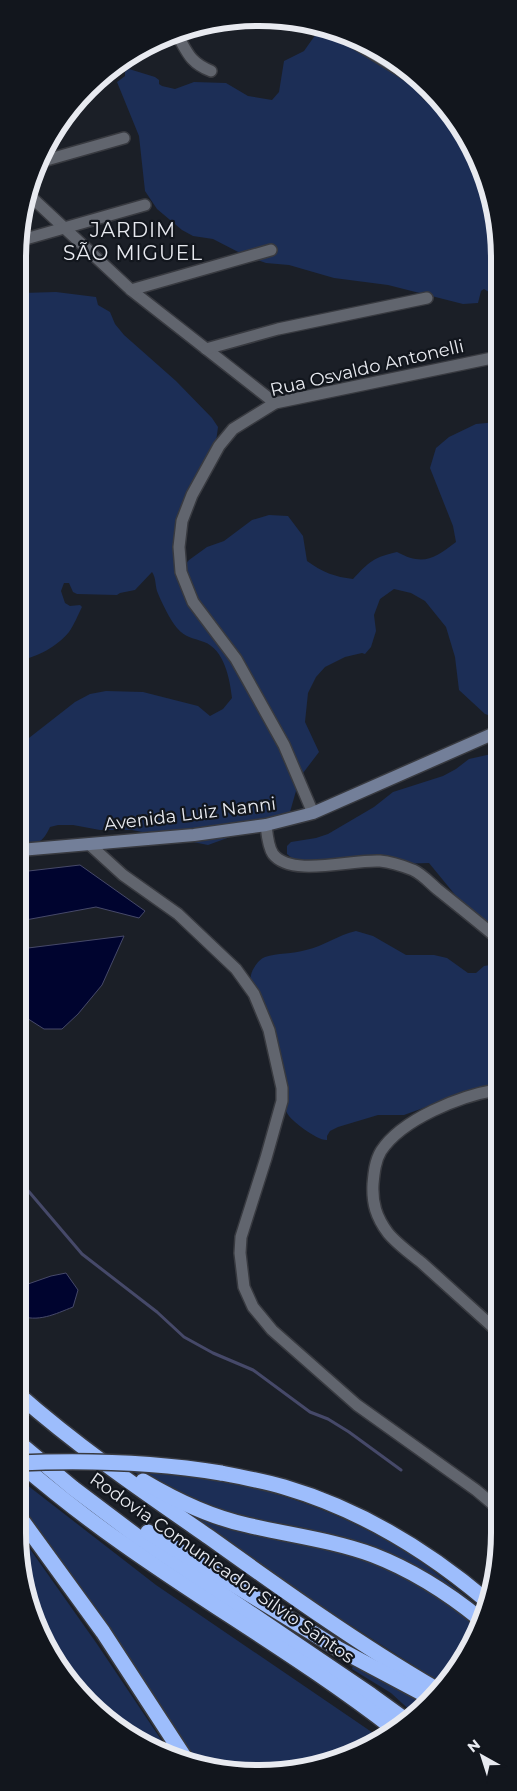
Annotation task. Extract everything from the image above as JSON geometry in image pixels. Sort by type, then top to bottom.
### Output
[{"type":"highway","points":[[26,1402],[139,1489],[353,1638],[432,1687]]},
{"type":"highway","points":[[34,1409],[132,1475],[187,1504],[216,1516],[246,1525],[319,1540],[373,1555],[451,1596],[475,1615]]},
{"type":"highway","name":"Rodovia Comunicador Silvio Santos","points":[[26,1449],[138,1537],[401,1716]]},
{"type":"highway","points":[[31,1454],[78,1483],[144,1529],[337,1648],[425,1695]]},
{"type":"highway","points":[[26,1463],[155,1464],[221,1473],[285,1488],[309,1496],[376,1526],[447,1569],[482,1597]]},
{"type":"highway","name":"Rodovia Comunicador Silvio Santos","points":[[26,1469],[122,1544],[328,1682],[389,1725]]},
{"type":"highway","points":[[26,1526],[103,1632],[180,1751]]},
{"type":"street","points":[[181,40],[193,61],[198,66],[211,71]]},
{"type":"street","points":[[48,160],[124,138]]},
{"type":"street","points":[[34,199],[131,290],[275,403]]},
{"type":"street","points":[[27,238],[145,205]]},
{"type":"street","points":[[131,290],[271,250]]},
{"type":"street","points":[[206,349],[278,329],[427,298]]},
{"type":"street","name":"Rua Osvaldo Antonelli","points":[[313,813],[284,745],[236,659],[193,602],[181,572],[179,547],[182,521],[192,495],[220,446],[233,429],[275,403],[491,358]]},
{"type":"street","name":"Avenida Luiz Nanni","points":[[26,849],[194,835],[266,825],[313,813],[491,734]]},
{"type":"street","points":[[266,825],[272,853],[280,861],[291,865],[308,866],[362,861],[394,863],[416,871],[491,933]]},
{"type":"street","points":[[89,844],[123,875],[178,914],[236,969],[254,994],[269,1030],[282,1088],[282,1101],[241,1237],[240,1253],[244,1287],[253,1307],[272,1330],[357,1405],[491,1503]]},
{"type":"street","points":[[491,1091],[452,1102],[417,1120],[398,1134],[381,1151],[374,1169],[372,1192],[374,1210],[388,1234],[491,1325]]},
{"type":"shaded area","points":[[316,34],[319,34],[379,61],[406,79],[424,100],[434,107],[452,129],[473,170],[483,198],[489,228],[491,293],[484,289],[481,291],[478,303],[463,304],[388,285],[334,278],[289,265],[266,263],[246,256],[213,239],[193,236],[182,230],[157,209],[145,191],[139,136],[117,82],[125,76],[125,72],[129,69],[155,77],[162,86],[175,89],[194,82],[226,83],[248,96],[272,100],[279,92],[284,61],[304,51]]},
{"type":"shaded area","points":[[56,292],[96,297],[98,305],[110,312],[115,324],[124,335],[176,381],[212,418],[218,427],[216,442],[199,469],[188,505],[179,572],[189,560],[207,547],[224,541],[252,520],[269,515],[288,516],[303,536],[307,561],[323,571],[340,577],[353,579],[372,561],[397,552],[414,559],[428,559],[435,556],[456,542],[453,526],[430,468],[436,448],[449,437],[476,424],[491,423],[491,716],[485,714],[459,690],[455,657],[446,627],[425,601],[411,593],[394,589],[380,599],[374,615],[376,631],[371,647],[365,654],[345,657],[325,667],[316,677],[308,693],[305,722],[319,752],[300,777],[290,812],[284,821],[241,833],[208,845],[132,830],[100,830],[73,825],[50,827],[42,840],[26,845],[26,740],[75,702],[90,694],[106,691],[143,692],[198,706],[210,716],[223,709],[232,698],[228,674],[217,651],[204,642],[186,636],[177,628],[161,600],[152,572],[135,590],[117,595],[77,594],[73,592],[69,583],[64,583],[61,591],[65,603],[70,606],[80,605],[82,607],[73,626],[53,646],[40,654],[26,658],[26,293]]},
{"type":"shaded area","points":[[491,754],[491,933],[470,913],[429,863],[395,864],[381,868],[352,862],[299,861],[287,854],[287,846],[291,842],[328,834],[374,807],[393,792],[443,776],[469,759]]},
{"type":"shaded area","points":[[80,865],[145,911],[139,918],[96,907],[26,920],[26,871]]},
{"type":"shaded area","points":[[356,931],[373,936],[406,955],[434,955],[447,958],[468,973],[476,973],[484,966],[491,966],[491,1089],[459,1095],[404,1115],[378,1115],[338,1127],[330,1131],[327,1140],[311,1134],[289,1116],[285,1109],[284,1101],[285,1075],[282,1060],[276,1042],[252,991],[251,975],[256,965],[265,957],[313,948]]},
{"type":"shaded area","points":[[124,936],[102,985],[78,1014],[62,1029],[44,1029],[26,1018],[26,948]]},
{"type":"shaded area","points":[[66,1273],[78,1290],[73,1307],[53,1315],[39,1318],[26,1317],[26,1283],[28,1284]]},
{"type":"shaded area","points":[[132,1471],[171,1473],[210,1479],[286,1497],[323,1510],[360,1526],[394,1545],[427,1566],[478,1606],[475,1609],[440,1585],[238,1518],[159,1486]]},
{"type":"shaded area","points":[[26,1484],[156,1585],[375,1734],[319,1757],[289,1763],[258,1765],[228,1763],[189,1754],[90,1605],[26,1516]]},
{"type":"shaded area","points":[[183,1511],[342,1550],[409,1575],[473,1620],[460,1649],[437,1681],[305,1596]]},
{"type":"shaded area","points":[[27,1544],[164,1745],[142,1734],[117,1717],[94,1697],[65,1662],[50,1635],[34,1593],[28,1563]]},
{"type":"shaded area","points":[[353,1666],[419,1701],[409,1709],[391,1693],[352,1669]]},
{"type":"waterway","points":[[26,1188],[82,1254],[157,1312],[184,1337],[213,1353],[253,1370],[310,1412],[328,1419],[349,1432],[401,1470]]},
{"type":"district","name":"JARDIM SÃO MIGUEL","points":[[133,242]]}]
